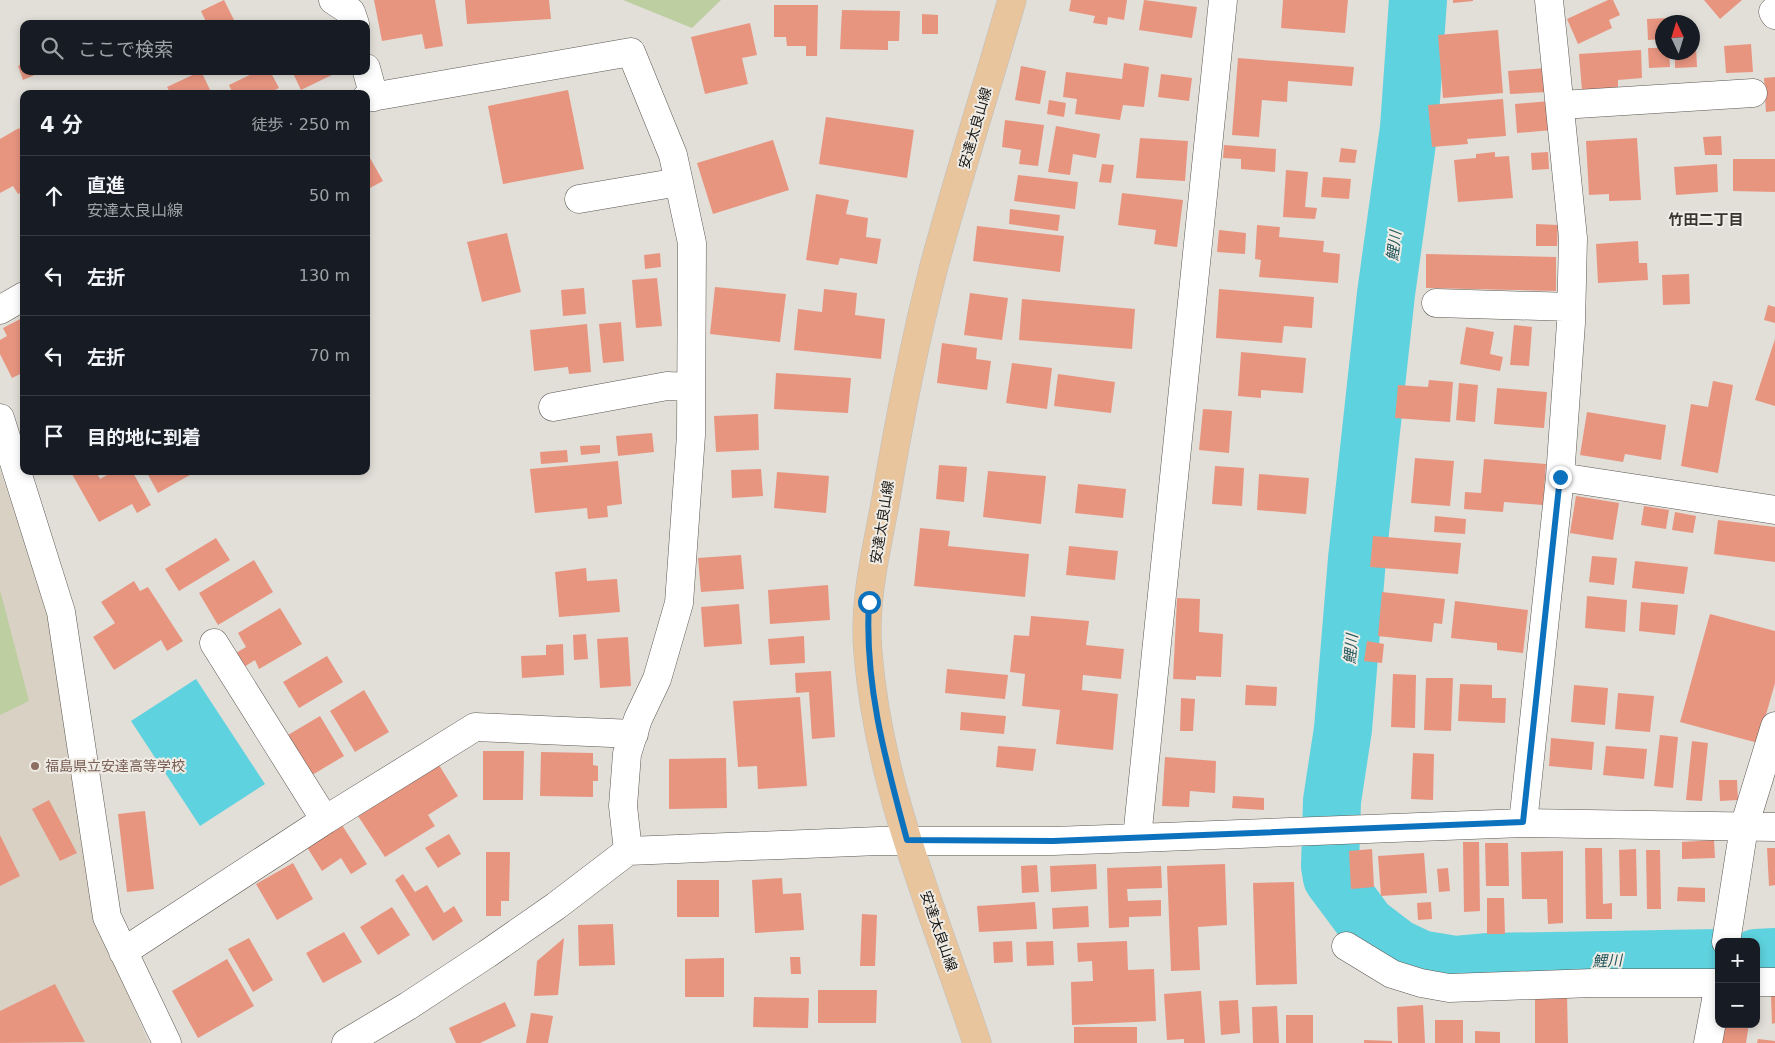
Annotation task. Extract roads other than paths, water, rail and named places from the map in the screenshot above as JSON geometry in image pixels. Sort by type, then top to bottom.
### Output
[{"type":"main road","name":"安達太良山線","points":[[977,1043],[907,840],[886,765],[876,715],[868,652],[869,602],[906,384],[934,268],[1012,0]]},
{"type":"street","points":[[333,0],[351,12],[354,20]]},
{"type":"street","points":[[1137,838],[1223,0]]},
{"type":"street","points":[[1523,822],[1560,477],[1571,307],[1573,238],[1549,0]]},
{"type":"street","points":[[1775,10],[1773,12],[1775,15]]},
{"type":"street","points":[[370,98],[631,52],[673,155],[692,243],[691,435],[679,603],[657,679],[638,719],[627,754],[623,806],[628,851]]},
{"type":"street","points":[[367,75],[369,90]]},
{"type":"street","points":[[1561,105],[1753,93]]},
{"type":"street","points":[[579,199],[679,182]]},
{"type":"street","points":[[0,310],[20,298]]},
{"type":"street","points":[[1436,303],[1571,307]]},
{"type":"street","points":[[553,407],[668,386],[692,387]]},
{"type":"street","points":[[0,418],[61,612],[107,917],[167,1043]]},
{"type":"street","points":[[1560,477],[1775,510]]},
{"type":"street","points":[[214,643],[325,820]]},
{"type":"street","points":[[1726,937],[1744,828],[1775,726]]},
{"type":"street","points":[[123,952],[325,820],[475,727],[634,734]]},
{"type":"street","points":[[346,1043],[408,1006],[487,954],[556,906],[628,851],[907,840],[1053,841],[1295,833],[1523,822],[1744,828],[1775,827]]},
{"type":"street","points":[[1346,946],[1392,974],[1421,983],[1449,988],[1613,983],[1715,984]]},
{"type":"street","points":[[1760,982],[1775,982]]},
{"type":"street","points":[[1708,1043],[1715,1005]]},
{"type":"water","points":[[196,679],[265,784],[200,826],[131,721]]},
{"type":"waterway","name":"鯉川","points":[[1418,0],[1409,128],[1386,294],[1357,559],[1343,729],[1332,801],[1330,866],[1332,878],[1367,925],[1397,948],[1420,959],[1456,965],[1489,962],[1715,958]]},
{"type":"waterway","name":"鯉川","points":[[1760,958],[1775,957]]},
{"type":"place","name":"福島県立安達高等学校","points":[[35,766]]},
{"type":"district","name":"竹田二丁目","points":[[1706,220]]}]
